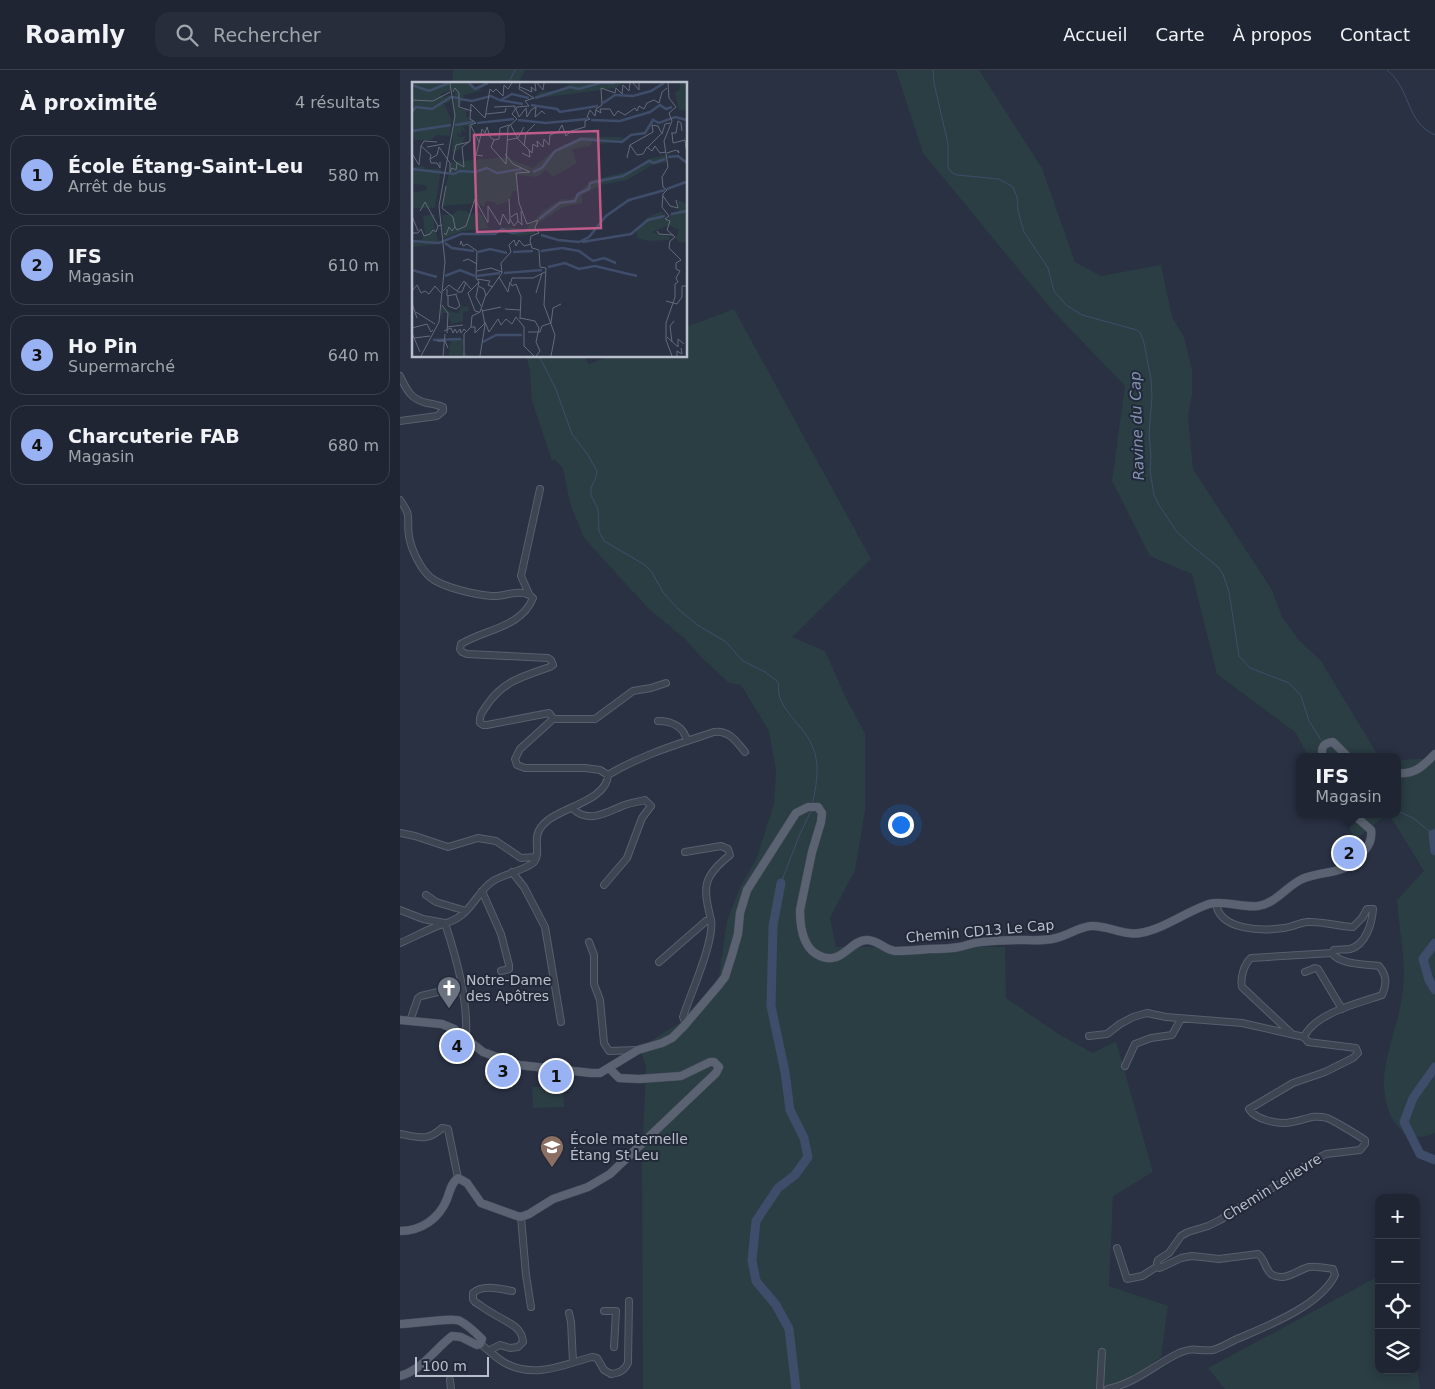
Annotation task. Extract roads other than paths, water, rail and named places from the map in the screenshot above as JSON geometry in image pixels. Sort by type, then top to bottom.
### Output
[{"type":"main road","points":[[1321,753],[1322,746],[1333,742],[1344,753]]},
{"type":"main road","points":[[1401,773],[1407,774],[1419,769],[1435,754]]},
{"type":"main road","name":"Chemin CD13 Le Cap","points":[[686,1024],[725,977],[738,934],[740,913],[747,890],[796,813],[811,806],[818,807],[821,810],[822,817],[812,852],[800,910],[800,919],[807,944],[812,951],[820,956],[829,958],[838,957],[865,940],[874,941],[895,951],[956,948],[979,942],[1051,940],[1091,926],[1127,934],[1137,934],[1162,926],[1194,909],[1216,903],[1263,905],[1303,879],[1342,871],[1360,858],[1372,836],[1371,830],[1358,818]]},
{"type":"main road","points":[[400,1020],[442,1024],[454,1029],[483,1052],[519,1065],[591,1073],[600,1073],[638,1050],[662,1044],[672,1038],[686,1024]]},
{"type":"main road","points":[[400,1231],[417,1229],[430,1221],[446,1202],[451,1186],[458,1178],[466,1183],[481,1203],[521,1217],[552,1199],[588,1187],[610,1174],[633,1154],[716,1073],[719,1067],[714,1062],[710,1062],[681,1076],[628,1080],[619,1078],[609,1068]]},
{"type":"main road","points":[[400,1324],[431,1323],[454,1318],[461,1321],[482,1339],[480,1344],[471,1344],[461,1337],[452,1336],[420,1365],[400,1376]]},
{"type":"street","points":[[400,376],[412,397],[419,401],[438,405],[442,407],[443,411],[437,416],[400,421]]},
{"type":"street","points":[[540,489],[521,576],[529,594],[533,598],[530,604],[514,620],[466,641],[461,644],[460,649],[467,654],[548,658],[551,660],[552,665],[550,668],[502,686],[480,716],[479,720],[482,724],[487,725],[547,713],[552,715],[553,719]]},
{"type":"street","points":[[400,500],[409,514],[409,536],[416,556],[425,572],[431,578],[447,586],[478,594],[494,596],[521,592],[529,594]]},
{"type":"street","points":[[553,719],[595,719],[632,691],[666,683]]},
{"type":"street","points":[[553,719],[551,723],[520,749],[515,759],[517,765],[525,768],[600,770],[608,775]]},
{"type":"street","points":[[658,721],[668,722],[680,728],[687,741]]},
{"type":"street","points":[[400,943],[458,918],[493,881],[532,864],[536,857],[536,838],[541,825],[598,793],[605,785],[608,775],[627,763],[720,731],[732,736],[745,752]]},
{"type":"street","points":[[572,808],[578,814],[590,816],[604,814],[624,805],[645,800],[651,806],[642,818],[627,858],[604,885]]},
{"type":"street","points":[[400,833],[448,847],[478,838],[496,841],[522,858],[536,857]]},
{"type":"street","points":[[684,852],[721,846],[728,849],[730,855],[717,865],[707,882],[705,895],[713,927],[683,1017],[686,1024]]},
{"type":"street","points":[[512,872],[524,887],[545,927],[561,1022]]},
{"type":"street","points":[[482,892],[500,934],[509,965],[509,969],[501,972]]},
{"type":"street","points":[[426,895],[436,902],[466,911]]},
{"type":"street","points":[[1216,903],[1220,914],[1228,924],[1270,930],[1286,928],[1305,922],[1321,922],[1353,927],[1362,918],[1367,909],[1373,909],[1366,935],[1360,943],[1352,948],[1334,950],[1332,953],[1251,958],[1246,964],[1241,982],[1242,987],[1293,1035]]},
{"type":"street","points":[[400,910],[423,919],[445,923]]},
{"type":"street","points":[[660,962],[706,922],[711,920]]},
{"type":"street","points":[[445,923],[454,950],[466,1012],[466,1038]]},
{"type":"street","points":[[589,942],[594,955],[594,984],[600,1000],[604,1043],[609,1051],[638,1050]]},
{"type":"street","points":[[1089,1036],[1107,1034],[1120,1024],[1147,1013],[1181,1019],[1242,1023],[1304,1037],[1311,1026],[1352,1004],[1382,995],[1386,987],[1386,978],[1380,966],[1344,961],[1332,953]]},
{"type":"street","points":[[1306,972],[1315,968],[1318,969],[1342,1009]]},
{"type":"street","points":[[410,1020],[418,998],[438,992]]},
{"type":"street","points":[[1125,1066],[1135,1044],[1152,1038],[1172,1035],[1181,1019]]},
{"type":"street","name":"Chemin Lelievre","points":[[1158,1266],[1158,1260],[1169,1253],[1181,1236],[1220,1220],[1261,1194],[1293,1177],[1302,1168],[1326,1154],[1363,1148],[1365,1140],[1328,1118],[1306,1117],[1293,1122],[1283,1123],[1257,1117],[1249,1108],[1293,1083],[1325,1072],[1353,1058],[1358,1053],[1356,1048],[1308,1042],[1304,1037]]},
{"type":"street","points":[[400,1134],[426,1138],[434,1136],[442,1128],[448,1129],[458,1178]]},
{"type":"street","points":[[521,1217],[531,1307]]},
{"type":"street","points":[[1108,1389],[1123,1386],[1180,1353],[1191,1349],[1213,1350],[1286,1318],[1302,1308],[1332,1282],[1334,1275],[1333,1269],[1308,1267],[1288,1276],[1276,1276],[1268,1272],[1265,1262],[1258,1254],[1219,1259],[1192,1256],[1180,1258],[1162,1268],[1158,1266],[1142,1276],[1127,1280],[1117,1248]]},
{"type":"street","points":[[490,1350],[500,1345],[518,1348],[523,1342],[522,1336],[511,1323],[475,1302],[473,1293],[480,1289],[489,1288],[512,1291]]},
{"type":"street","points":[[480,1344],[507,1364],[532,1372],[595,1357],[608,1373],[623,1371],[628,1363],[629,1301]]},
{"type":"street","points":[[604,1311],[616,1311],[614,1347]]},
{"type":"street","points":[[569,1313],[572,1322],[573,1362]]},
{"type":"street","points":[[615,1336],[629,1337]]},
{"type":"street","points":[[1100,1389],[1102,1352]]},
{"type":"street","points":[[450,1380],[451,1389]]},
{"type":"waterway","points":[[509,82],[515,70]]},
{"type":"waterway","name":"Ravine du Cap","points":[[933,70],[934,83],[948,144],[948,167],[951,172],[957,175],[999,179],[1013,187],[1017,197],[1018,211],[1024,232],[1048,268],[1054,291],[1066,305],[1082,315],[1137,330],[1141,334],[1151,379],[1152,396],[1149,434],[1150,471],[1154,495],[1177,532],[1218,567],[1223,574],[1229,592],[1239,656],[1250,668],[1289,683],[1296,690],[1301,696],[1309,721],[1321,740]]},
{"type":"waterway","points":[[1387,70],[1401,87],[1418,122],[1435,135]]},
{"type":"waterway","points":[[540,358],[555,387],[572,434],[588,455],[597,471],[591,488],[591,495],[598,509],[599,531],[604,541],[645,565],[651,571],[663,592],[678,609],[699,626],[726,642],[743,661],[765,672],[778,682],[782,702],[807,736],[815,753],[817,771],[813,801]]},
{"type":"waterway","points":[[781,883],[811,811]]},
{"type":"waterway","name":"Ravine du Cap","points":[[1401,812],[1413,818],[1433,834],[1435,828]]},
{"type":"waterway","name":"Ravine du Cap","points":[[1433,834],[1435,851]]},
{"type":"waterway","points":[[781,883],[773,926],[771,1006],[785,1072],[790,1110],[804,1138],[808,1157],[795,1175],[778,1188],[756,1221],[752,1260],[756,1281],[776,1305],[789,1329],[796,1389]]},
{"type":"waterway","name":"Ravine du Cap","points":[[1435,943],[1423,959],[1429,980],[1435,990]]},
{"type":"waterway","name":"Ravine du Cap","points":[[1435,1067],[1413,1098],[1404,1122],[1420,1154],[1435,1160]]},
{"type":"place","name":"IFS","points":[[1349,853]]},
{"type":"place","name":"Notre-Dame des Apôtres","points":[[449,1009]]},
{"type":"place","name":"Charcuterie FAB","points":[[457,1046]]},
{"type":"place","name":"Ho Pin","points":[[503,1071]]},
{"type":"place","name":"École Étang-Saint-Leu","points":[[556,1076]]},
{"type":"place","name":"École maternelle Étang St Leu","points":[[552,1168]]}]
